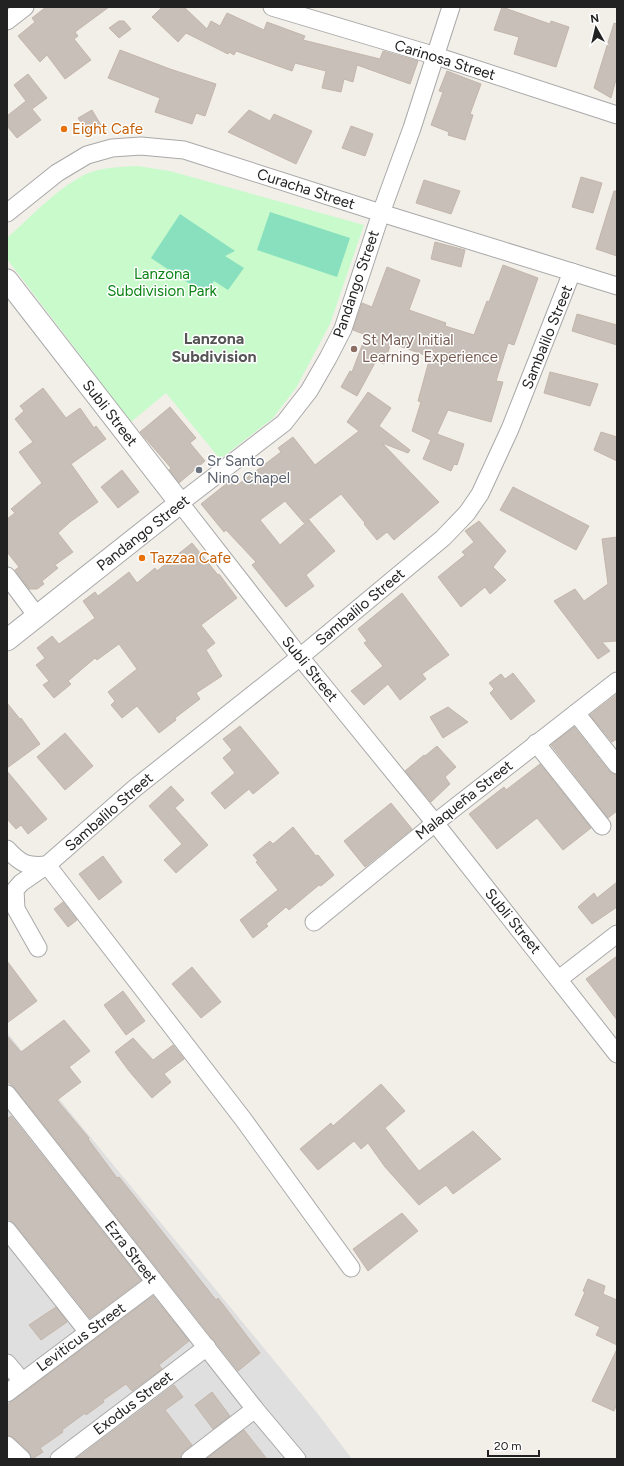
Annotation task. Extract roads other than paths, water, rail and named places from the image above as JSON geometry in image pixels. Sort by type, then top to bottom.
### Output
[{"type":"street","points":[[7,21],[25,7]]},
{"type":"street","name":"Carinosa Street","points":[[272,7],[436,56],[617,115]]},
{"type":"street","name":"Pandango Street","points":[[7,640],[284,423],[309,391],[342,329],[381,213],[412,128],[451,7]]},
{"type":"street","name":"Curacha Street","points":[[7,214],[57,173],[87,155],[112,148],[141,146],[184,150],[617,286]]},
{"type":"street","name":"Sambalilo Street","points":[[38,948],[16,910],[15,890],[21,883],[48,865],[135,788],[300,657],[442,538],[467,513],[480,494],[510,429],[572,272]]},
{"type":"street","name":"Subli Street","points":[[7,280],[300,657],[559,979],[617,1054]]},
{"type":"street","points":[[7,576],[37,616]]},
{"type":"street","name":"Malaqueña Street","points":[[314,922],[434,823],[617,681]]},
{"type":"street","points":[[576,713],[617,765]]},
{"type":"street","points":[[536,743],[602,826]]},
{"type":"street","points":[[7,848],[16,858],[26,864],[35,866],[48,865],[243,1119],[351,1268]]},
{"type":"street","points":[[559,979],[617,934]]},
{"type":"street","name":"Ezra Street","points":[[7,1094],[255,1409],[297,1459]]},
{"type":"street","points":[[7,1230],[88,1332]]},
{"type":"street","name":"Leviticus Street","points":[[7,1393],[155,1282]]},
{"type":"street","name":"Exodus Street","points":[[59,1459],[207,1347]]},
{"type":"street","points":[[7,1363],[22,1381]]},
{"type":"street","points":[[190,1459],[255,1409]]},
{"type":"street","points":[[7,1445],[22,1459]]},
{"type":"place","name":"Eight Cafe","points":[[64,129]]},
{"type":"place","name":"St Mary Initial Learning Experience","points":[[354,349]]},
{"type":"place","name":"Sr Santo Nino Chapel","points":[[199,470]]},
{"type":"place","name":"Tazzaa Cafe","points":[[142,558]]},
{"type":"district","name":"Lanzona Subdivision","points":[[214,347]]},
{"type":"park label","name":"Lanzona Subdivision Park","points":[[162,282]]}]
